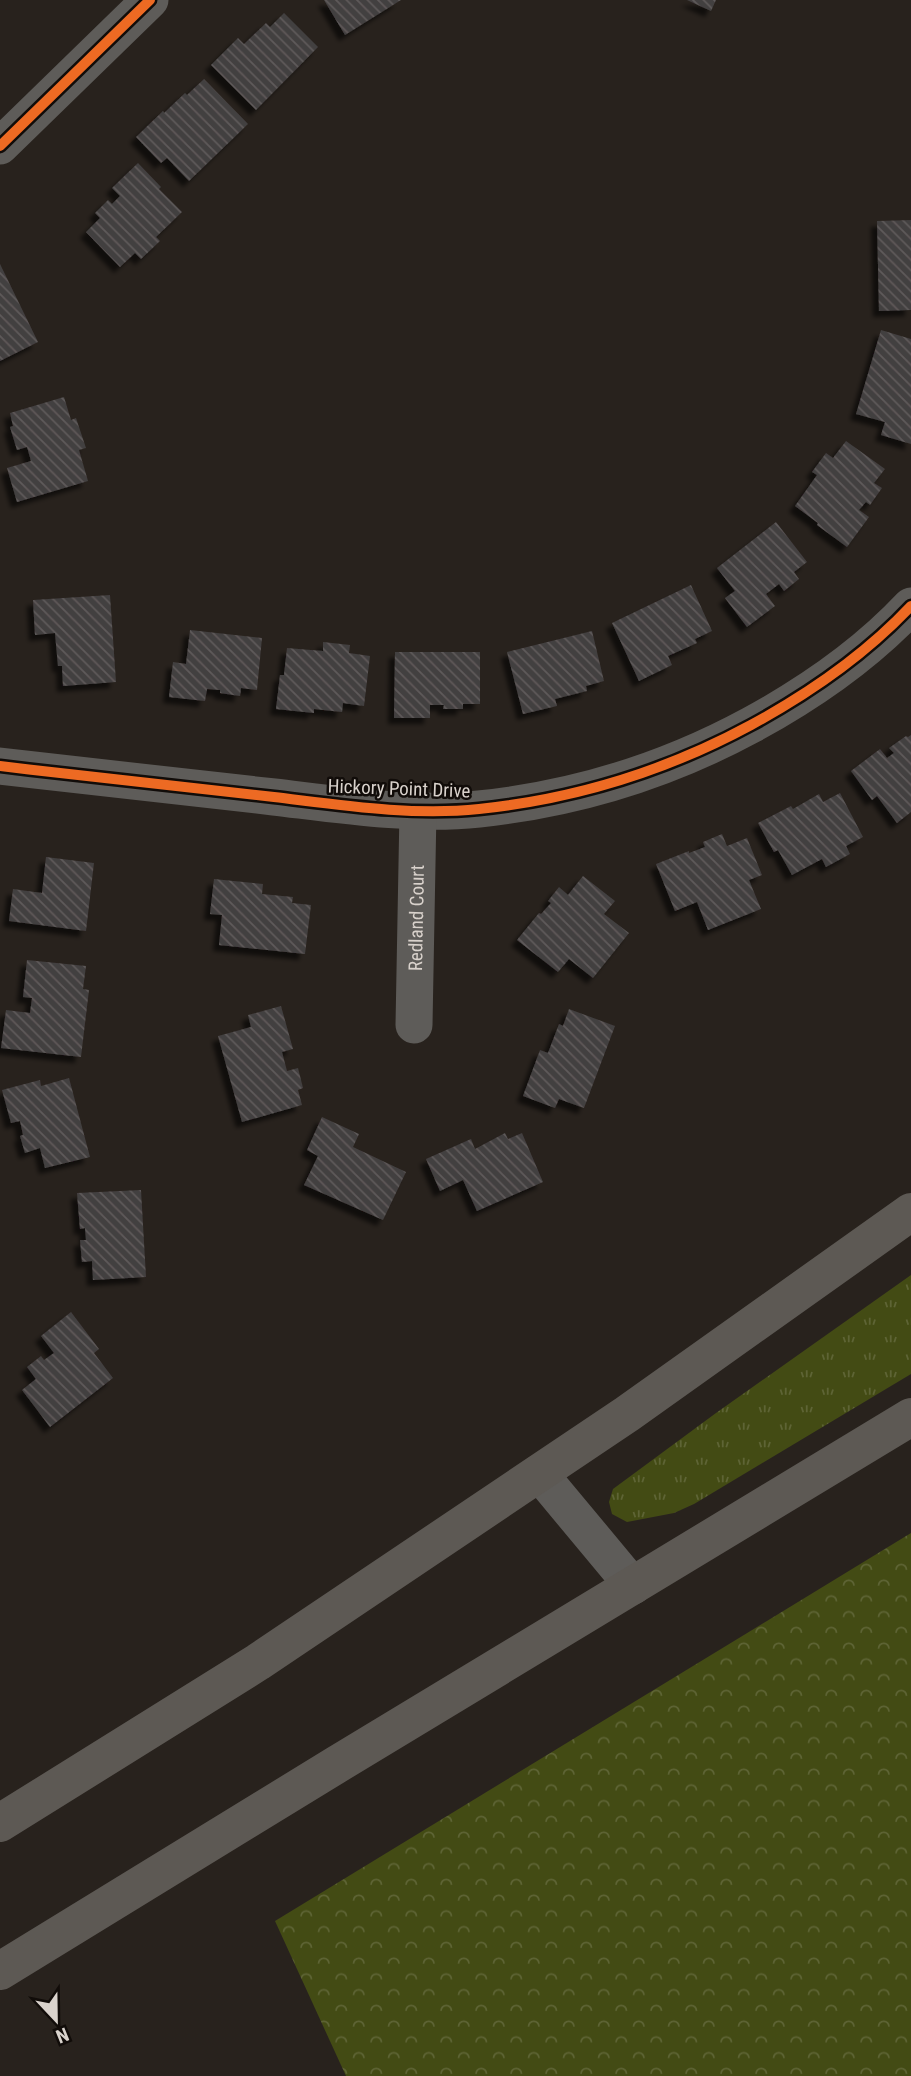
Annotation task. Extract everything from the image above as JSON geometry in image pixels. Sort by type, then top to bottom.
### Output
[{"type":"highway","points":[[0,1823],[258,1662],[540,1473],[911,1212]]},
{"type":"highway","points":[[0,1971],[911,1417]]},
{"type":"street","points":[[0,146],[150,0]]},
{"type":"street","name":"Hickory Point Drive","points":[[0,766],[368,808],[478,809],[523,803],[619,781],[668,765],[739,732],[819,684],[864,651],[911,606]]},
{"type":"street","name":"Redland Court","points":[[414,1025],[418,810]]},
{"type":"street","points":[[540,1473],[633,1586]]},
{"type":"green space","points":[[911,1275],[911,1374],[694,1504],[674,1513],[627,1522],[612,1514],[609,1502],[613,1489]]},
{"type":"green space","points":[[911,1533],[911,2076],[346,2076],[275,1921]]},
{"type":"building","points":[[324,0],[401,0],[345,35]]},
{"type":"building","points":[[687,0],[716,0],[711,11]]},
{"type":"building","points":[[284,13],[318,47],[256,110],[211,65],[238,38],[244,44],[266,23],[270,27]]},
{"type":"building","points":[[204,79],[248,124],[189,181],[167,158],[161,163],[136,137],[163,111],[164,113]]},
{"type":"building","points":[[138,163],[182,212],[156,237],[160,241],[141,259],[135,253],[120,267],[86,232],[100,218],[95,213],[108,200],[112,204],[120,196],[112,188]]},
{"type":"building","points":[[911,220],[911,310],[879,311],[877,221]]},
{"type":"building","points":[[0,264],[38,342],[0,361]]},
{"type":"building","points":[[881,330],[911,339],[911,444],[881,435],[885,422],[856,414]]},
{"type":"building","points":[[64,397],[71,420],[76,418],[86,448],[79,450],[88,481],[17,502],[7,468],[31,461],[27,447],[17,450],[10,427],[13,426],[10,413]]},
{"type":"building","points":[[846,441],[885,469],[874,483],[882,488],[870,505],[866,502],[859,510],[869,517],[847,547],[795,506],[817,475],[812,472],[826,453],[833,458]]},
{"type":"building","points":[[776,522],[807,562],[794,572],[799,579],[784,591],[779,584],[766,594],[775,606],[747,627],[725,598],[735,591],[717,568]]},
{"type":"building","points":[[691,585],[712,631],[695,639],[697,643],[668,656],[672,665],[639,681],[612,623]]},
{"type":"building","points":[[110,595],[116,682],[63,686],[55,633],[35,635],[33,600]]},
{"type":"building","points":[[190,630],[262,638],[257,690],[241,688],[240,696],[207,689],[205,701],[169,697],[173,662],[186,664]]},
{"type":"building","points":[[592,631],[604,681],[586,686],[587,691],[555,699],[557,706],[523,714],[507,652]]},
{"type":"building","points":[[323,642],[350,645],[349,653],[370,656],[364,706],[343,703],[342,712],[314,709],[314,713],[276,709],[287,648],[323,651]]},
{"type":"building","points":[[395,652],[480,652],[480,704],[463,704],[463,709],[443,709],[444,705],[430,705],[430,718],[394,718]]},
{"type":"building","points":[[911,735],[911,812],[897,823],[877,796],[872,800],[851,771],[880,749],[887,758],[894,753],[889,748]]},
{"type":"building","points":[[840,793],[863,837],[846,846],[850,854],[826,867],[822,859],[792,875],[778,850],[774,852],[758,823],[791,806],[793,809],[819,794],[823,802]]},
{"type":"building","points":[[722,834],[727,846],[747,838],[762,875],[749,880],[761,909],[708,930],[697,902],[675,911],[656,864],[705,847],[703,842]]},
{"type":"building","points":[[46,857],[94,863],[86,931],[9,921],[13,889],[42,893]]},
{"type":"building","points":[[583,876],[615,901],[604,914],[629,933],[593,978],[569,959],[558,972],[517,940],[551,903],[548,901],[559,887],[568,895]]},
{"type":"building","points":[[214,879],[263,884],[262,894],[293,897],[292,903],[311,905],[305,954],[219,945],[222,915],[210,914]]},
{"type":"building","points":[[27,960],[86,966],[83,989],[89,990],[81,1057],[1,1048],[6,1010],[30,1013],[32,998],[23,997]]},
{"type":"building","points":[[281,1006],[293,1049],[282,1052],[287,1071],[298,1068],[303,1088],[298,1090],[302,1105],[242,1122],[218,1036],[251,1027],[248,1015]]},
{"type":"building","points":[[569,1009],[615,1026],[584,1108],[559,1099],[555,1108],[523,1096],[540,1050],[548,1053],[559,1024],[563,1026]]},
{"type":"building","points":[[69,1078],[90,1157],[45,1168],[40,1148],[25,1153],[20,1136],[23,1135],[20,1121],[11,1123],[2,1090],[40,1080],[41,1086]]},
{"type":"building","points":[[322,1117],[359,1134],[353,1147],[406,1172],[383,1220],[304,1185],[318,1156],[307,1150]]},
{"type":"building","points":[[505,1133],[508,1139],[522,1133],[543,1182],[477,1211],[463,1180],[440,1191],[426,1159],[471,1139],[475,1149]]},
{"type":"building","points":[[141,1190],[146,1277],[93,1280],[92,1261],[82,1262],[80,1240],[86,1240],[85,1228],[80,1229],[77,1193]]},
{"type":"building","points":[[71,1312],[99,1349],[94,1353],[113,1378],[50,1427],[22,1390],[36,1379],[27,1367],[41,1356],[44,1360],[54,1353],[41,1336]]},
{"type":"cycle path","points":[[0,146],[150,0]]},
{"type":"cycle path","points":[[0,766],[376,809],[453,811],[550,798],[653,769],[751,725],[836,672],[875,641],[911,606]]}]
